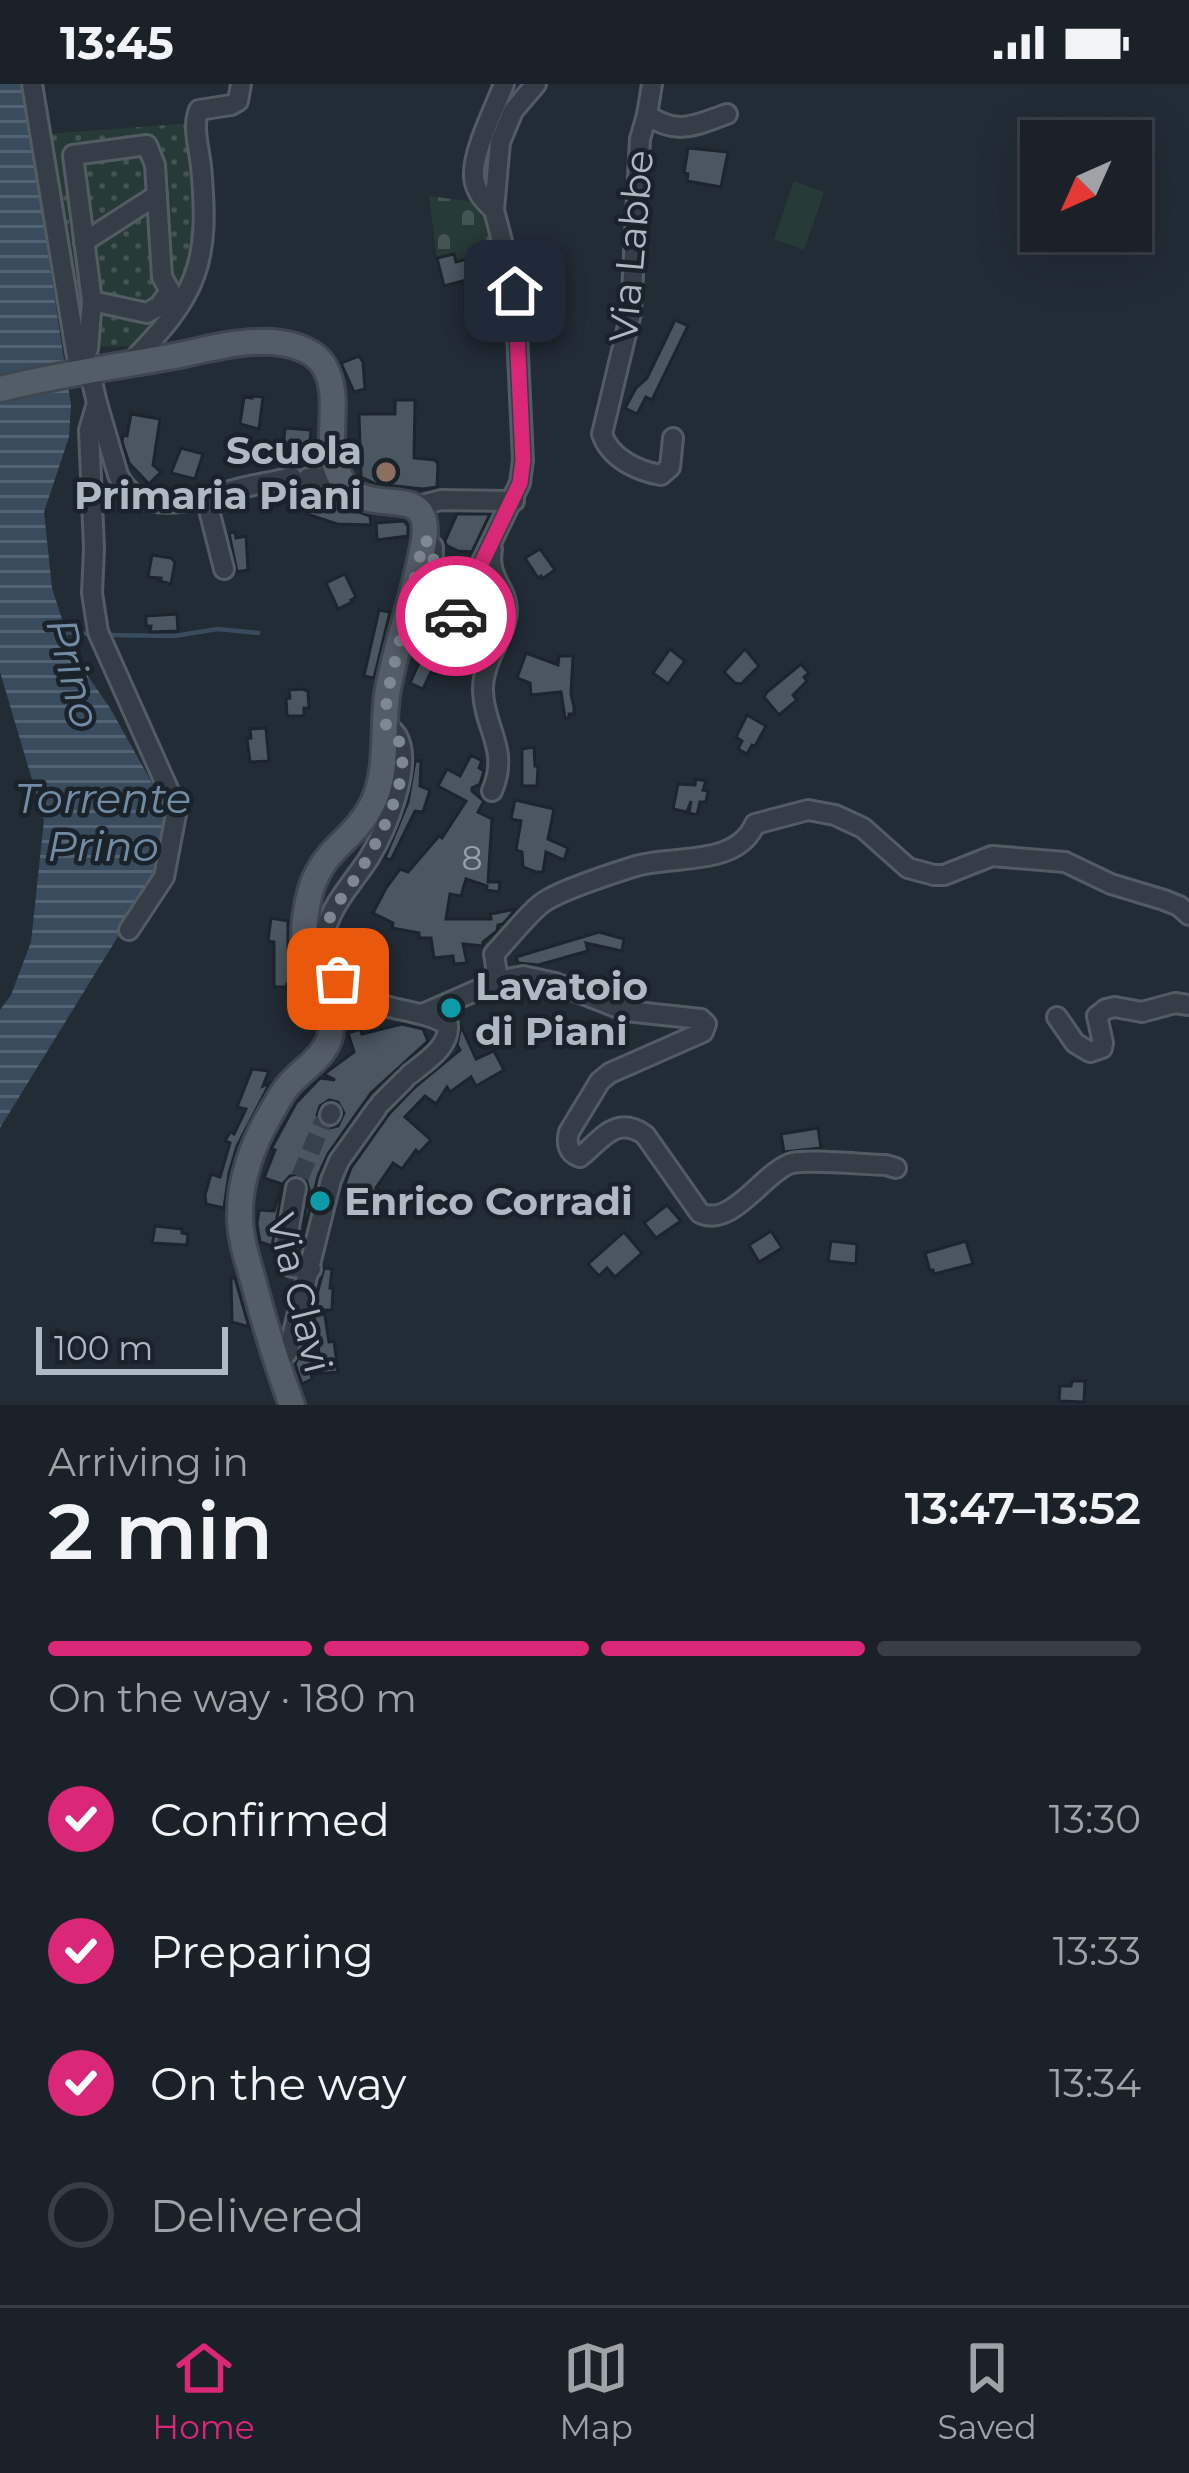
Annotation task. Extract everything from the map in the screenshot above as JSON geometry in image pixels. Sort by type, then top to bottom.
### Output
[{"type":"main road","points":[[0,389],[80,369],[259,342],[309,351],[326,368],[331,382],[334,458],[344,483],[374,502],[418,506],[424,539]]},
{"type":"main road","name":"Via Clavi","points":[[292,1405],[247,1257],[240,1206],[260,1132],[286,1088],[316,1059],[331,1036],[332,1024],[307,970],[305,917],[317,871],[371,807],[382,773],[388,691],[424,539]]},
{"type":"street","points":[[32,84],[80,369],[97,403],[118,475],[131,493],[158,502],[206,498],[337,471]]},
{"type":"street","points":[[131,362],[159,335],[189,292],[203,253],[195,118],[199,110],[238,101],[241,84]]},
{"type":"street","points":[[494,210],[482,199],[473,176],[504,84]]},
{"type":"street","points":[[424,539],[434,548],[431,625],[442,633],[451,628],[520,483],[515,291],[494,210],[500,142],[514,111],[536,84]]},
{"type":"street","name":"Via Labbe","points":[[652,84],[640,139],[631,314],[602,434],[615,454],[661,475],[670,467],[673,438]]},
{"type":"street","points":[[647,115],[664,126],[686,128],[727,113]]},
{"type":"street","points":[[80,369],[88,350],[92,302],[73,155],[147,146],[155,165],[162,277],[170,291],[147,313],[92,302]]},
{"type":"street","points":[[84,242],[157,195]]},
{"type":"street","points":[[97,403],[89,430],[92,593],[98,632],[177,809],[164,878],[129,930]]},
{"type":"street","points":[[206,498],[224,569]]},
{"type":"street","points":[[418,506],[441,500],[514,500]]},
{"type":"street","points":[[492,791],[499,760],[483,693],[486,668],[507,614],[490,567],[494,538]]},
{"type":"street","points":[[276,1364],[292,1341],[324,1199],[339,1161],[379,1106],[436,1053],[449,1032],[448,1025],[424,1013],[382,1007],[350,992],[338,979],[326,951],[325,931],[372,853],[402,769],[398,737],[384,723]]},
{"type":"street","points":[[498,981],[494,954],[542,902],[639,865],[677,862],[728,849],[749,836],[755,824],[808,810],[851,821],[897,860],[922,873],[944,875],[992,856],[1058,860],[1179,906],[1189,915]]},
{"type":"street","points":[[424,1013],[498,981],[523,976],[555,983],[626,1011],[701,1019],[706,1024],[695,1037],[600,1081],[569,1132],[568,1148],[580,1157],[608,1132],[627,1126],[636,1129],[700,1213],[713,1218],[794,1162],[896,1168]]},
{"type":"street","points":[[1057,1017],[1075,1043],[1090,1052],[1102,1048],[1097,1016],[1106,1009],[1142,1012],[1175,1003],[1189,1006]]},
{"type":"street","points":[[298,1182],[284,1250],[292,1267],[310,1269]]},
{"type":"green space","points":[[193,123],[201,193],[193,275],[138,346],[82,347],[47,134]]},
{"type":"green space","points":[[794,181],[824,192],[804,250],[774,239]]},
{"type":"green space","points":[[429,196],[482,203],[507,269],[444,286]]},
{"type":"water","name":"Torrente Prino","points":[[0,84],[22,84],[71,405],[69,437],[44,512],[52,588],[74,656],[151,781],[166,820],[149,886],[0,1128],[0,1010],[11,995],[31,942],[44,820],[0,672]]},
{"type":"building","points":[[688,148],[728,152],[721,187],[687,181]]},
{"type":"building","points":[[489,244],[493,273],[444,286],[437,258],[454,254],[456,262],[482,255],[479,248]]},
{"type":"building","points":[[675,320],[688,326],[652,400],[646,397],[637,414],[625,408],[647,378]]},
{"type":"building","points":[[359,356],[365,389],[354,392],[341,363]]},
{"type":"building","points":[[244,397],[263,397],[259,429],[240,424]]},
{"type":"building","points":[[395,400],[415,400],[414,458],[435,460],[437,487],[376,484],[361,477],[359,414],[395,414]]},
{"type":"building","points":[[131,414],[160,419],[153,465],[161,472],[149,484],[129,463],[122,442]]},
{"type":"building","points":[[285,428],[311,430],[308,464],[296,464],[296,450],[283,449]]},
{"type":"building","points":[[181,448],[203,454],[195,479],[171,473]]},
{"type":"building","points":[[299,488],[329,489],[350,509],[370,516],[371,525],[337,524],[310,515],[293,503]]},
{"type":"building","points":[[457,514],[490,514],[472,552],[446,545]]},
{"type":"building","points":[[404,521],[408,536],[377,540],[376,523]]},
{"type":"building","points":[[235,532],[236,538],[246,536],[248,570],[237,572],[229,533]]},
{"type":"building","points":[[540,549],[555,570],[542,579],[525,558]]},
{"type":"building","points":[[152,555],[175,562],[171,584],[148,577]]},
{"type":"building","points":[[345,574],[356,597],[338,609],[326,583]]},
{"type":"building","points":[[379,610],[390,612],[374,678],[364,676]]},
{"type":"building","points":[[177,614],[178,631],[150,632],[151,626],[146,626],[146,616]]},
{"type":"building","points":[[670,649],[685,661],[668,684],[653,673]]},
{"type":"building","points":[[745,649],[759,666],[741,684],[735,683],[724,672]]},
{"type":"building","points":[[425,650],[444,658],[423,689],[410,683]]},
{"type":"building","points":[[526,653],[558,665],[559,656],[573,656],[574,714],[569,718],[565,718],[561,692],[531,695],[530,683],[517,678]]},
{"type":"building","points":[[801,664],[809,673],[804,677],[807,681],[793,695],[797,700],[779,715],[764,697]]},
{"type":"building","points":[[289,690],[308,691],[309,708],[304,708],[304,716],[287,716]]},
{"type":"building","points":[[747,715],[766,726],[747,754],[738,749],[742,741],[736,737]]},
{"type":"building","points":[[266,728],[269,761],[250,762],[250,729]]},
{"type":"building","points":[[534,747],[537,786],[522,786],[522,749]]},
{"type":"building","points":[[471,755],[482,761],[480,784],[472,791],[484,801],[478,812],[492,819],[488,882],[500,882],[499,892],[466,879],[461,896],[450,894],[446,919],[491,919],[490,914],[516,909],[483,946],[463,944],[467,963],[454,964],[453,956],[434,958],[431,938],[392,928],[393,923],[373,913],[400,869],[408,872],[442,838],[466,801],[438,786],[447,769],[460,776]]},
{"type":"building","points":[[415,761],[421,761],[420,786],[430,790],[423,812],[415,811],[391,860],[385,858],[408,802]]},
{"type":"building","points":[[696,779],[706,781],[703,790],[708,791],[697,815],[689,813],[691,801],[687,812],[673,809],[678,784],[695,785]]},
{"type":"building","points":[[515,800],[554,809],[548,839],[568,848],[564,860],[546,852],[543,872],[523,867],[522,852],[516,850],[521,821],[511,819]]},
{"type":"building","points":[[271,918],[288,921],[293,985],[286,987],[274,987],[274,942],[268,941]]},
{"type":"building","points":[[599,932],[624,939],[622,951],[586,943],[588,951],[538,965],[518,963],[516,957]]},
{"type":"building","points":[[402,1024],[423,1029],[428,1041],[371,1093],[328,1154],[300,1250],[309,1189],[300,1175],[290,1176],[283,1184],[272,1246],[260,1242],[259,1210],[274,1211],[282,1184],[264,1178],[275,1150],[271,1149],[296,1103],[320,1078],[335,1080],[324,1074],[354,1052],[348,1033],[360,1029],[362,1034]],"holes":[[[329,1100],[338,1102],[344,1113],[338,1126],[320,1123],[320,1106]]]},
{"type":"building","points":[[461,1026],[476,1059],[494,1051],[504,1070],[476,1086],[471,1077],[450,1092],[447,1087],[436,1104],[425,1096],[405,1117],[431,1140],[402,1169],[393,1163],[376,1188],[380,1190],[377,1199],[341,1195],[351,1168],[389,1114],[460,1050]]},
{"type":"building","points":[[252,1069],[269,1071],[263,1086],[270,1083],[237,1146],[224,1208],[206,1204],[211,1174],[220,1177],[230,1143],[225,1141],[230,1132],[234,1134],[246,1109],[237,1107]]},
{"type":"building","points":[[818,1128],[821,1148],[784,1152],[781,1134]]},
{"type":"building","points":[[667,1205],[681,1221],[656,1238],[644,1223]]},
{"type":"building","points":[[155,1226],[182,1229],[188,1234],[187,1245],[152,1243]]},
{"type":"building","points":[[771,1231],[782,1248],[759,1262],[749,1245]]},
{"type":"building","points":[[624,1232],[642,1253],[615,1277],[607,1268],[599,1276],[588,1264]]},
{"type":"building","points":[[831,1241],[857,1244],[856,1264],[828,1261]]},
{"type":"building","points":[[966,1241],[973,1264],[934,1274],[930,1271],[925,1253]]},
{"type":"building","points":[[324,1268],[332,1269],[332,1310],[324,1310],[338,1372],[311,1374],[312,1379],[302,1384],[295,1364],[302,1350],[319,1353],[311,1316]]},
{"type":"building","points":[[231,1278],[235,1278],[249,1327],[232,1322]]},
{"type":"building","points":[[1072,1381],[1085,1381],[1084,1402],[1059,1401],[1060,1386],[1071,1386]]},
{"type":"waterway","name":"Prino","points":[[108,635],[174,636],[218,629],[258,633]]},
{"type":"waterway","name":"Prino","points":[[60,632],[90,634]]},
{"type":"tunnel","points":[[300,1177],[330,1115]]},
{"type":"way so far","points":[[338,979],[330,966],[325,931],[372,853],[402,769],[398,737],[384,723],[424,539],[434,548],[431,625],[445,632],[456,616]]},
{"type":"place","name":"Scuola Primaria Piani","points":[[386,472]]},
{"type":"place","name":"Lavatoio di Piani","points":[[451,1008]]},
{"type":"place","name":"Enrico Corradi","points":[[320,1201]]},
{"type":"route","points":[[456,616],[520,483],[515,291]]}]
